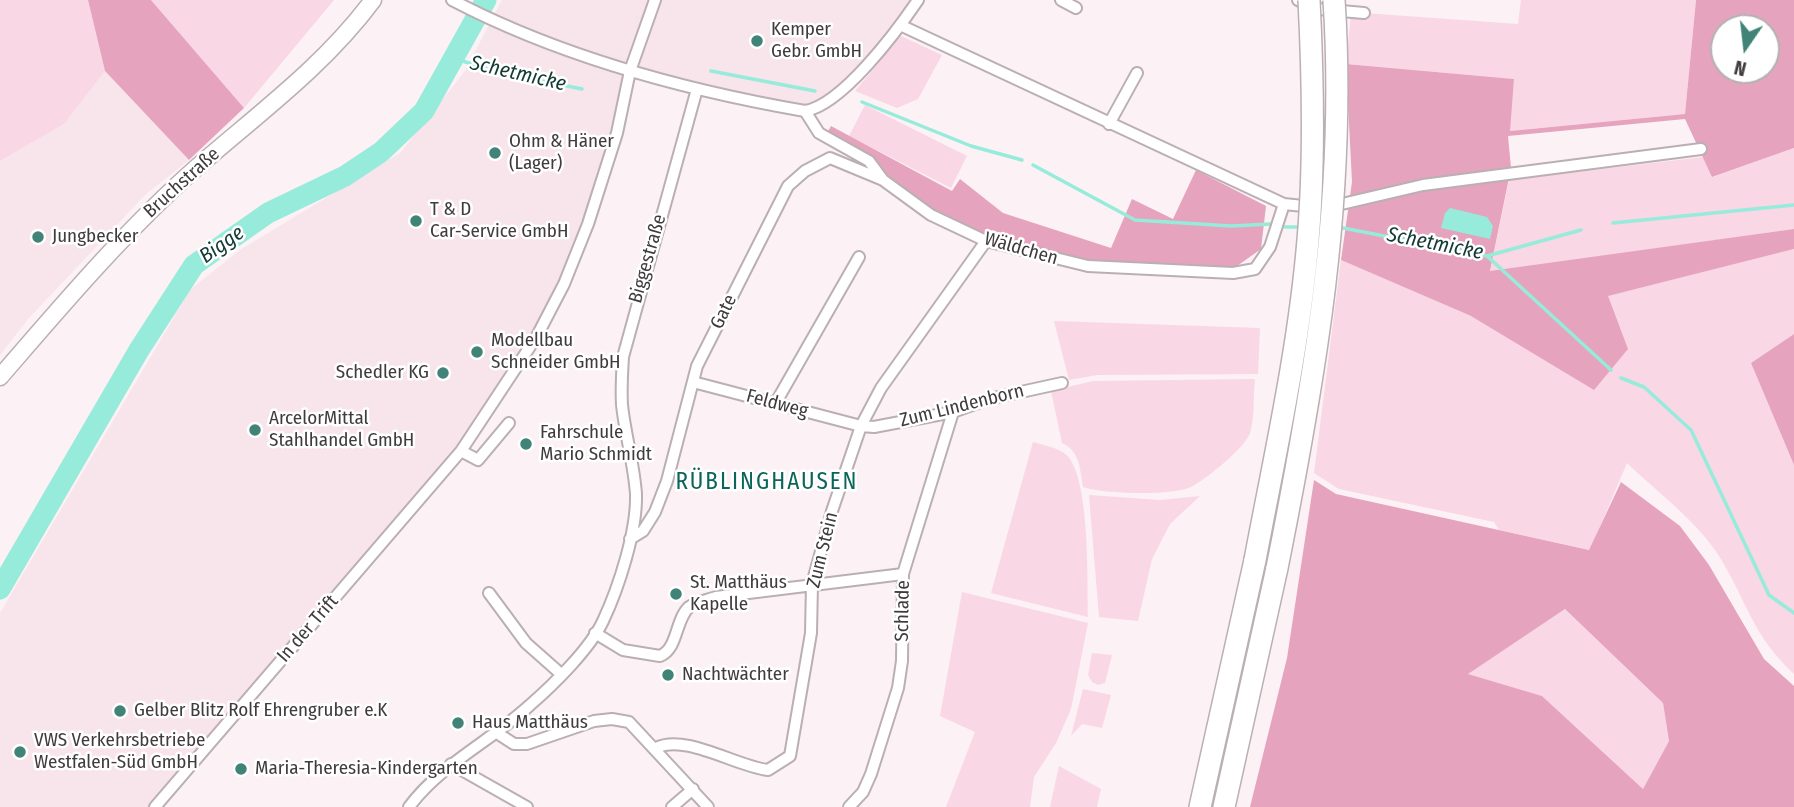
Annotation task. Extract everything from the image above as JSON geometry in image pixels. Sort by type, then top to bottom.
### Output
[{"type":"highway","points":[[1200,807],[1255,560],[1300,312],[1308,237],[1312,61],[1309,0]]},
{"type":"highway","points":[[1224,807],[1277,568],[1308,410],[1331,238],[1337,50],[1334,0]]},
{"type":"main road","name":"Bruchstraße","points":[[0,377],[111,248],[197,168],[317,64],[373,0]]},
{"type":"street","name":"In der Trift","points":[[155,807],[461,451],[537,336],[564,284],[604,178],[630,71],[655,0]]},
{"type":"street","points":[[453,1],[505,26],[630,71],[697,89],[805,111],[825,104],[900,25],[918,0]]},
{"type":"street","points":[[1061,0],[1076,8]]},
{"type":"street","points":[[1298,0],[1318,9],[1364,13]]},
{"type":"street","points":[[900,25],[1284,204],[1336,207],[1423,185],[1701,149]]},
{"type":"street","points":[[1109,124],[1137,73]]},
{"type":"street","name":"Biggestraße","points":[[409,807],[428,784],[451,764],[497,733],[561,674],[602,622],[630,539],[636,492],[622,403],[623,357],[629,326],[697,89]]},
{"type":"street","name":"Wäldchen","points":[[805,111],[819,133],[869,161],[883,180],[932,215],[986,241],[1088,266],[1233,273],[1255,269],[1270,247],[1284,204]]},
{"type":"street","name":"Gate","points":[[630,539],[643,531],[655,512],[667,481],[697,366],[788,186],[806,171],[830,158],[883,180]]},
{"type":"street","name":"Zum Stein","points":[[656,748],[669,743],[686,744],[733,762],[768,770],[789,756],[811,633],[812,584],[832,511],[861,426],[881,388],[986,241]]},
{"type":"street","points":[[775,404],[859,257]]},
{"type":"street","name":"Feldweg","points":[[693,382],[861,426]]},
{"type":"street","name":"Zum Lindenborn","points":[[861,426],[874,427],[953,412],[989,399],[1062,383]]},
{"type":"street","name":"Schlade","points":[[849,807],[863,792],[871,774],[898,688],[902,661],[903,574],[953,412]]},
{"type":"street","points":[[461,451],[478,460],[509,423]]},
{"type":"street","points":[[595,634],[623,650],[660,656],[670,646],[680,618],[690,605],[716,597],[903,574]]},
{"type":"street","points":[[489,593],[526,643],[561,674]]},
{"type":"street","points":[[497,733],[514,744],[527,744],[573,727],[612,719],[629,722],[708,807]]},
{"type":"street","points":[[451,764],[527,807]]},
{"type":"street","points":[[673,807],[693,789]]},
{"type":"shaded area","points":[[0,0],[88,0],[105,71],[64,124],[0,161]]},
{"type":"shaded area","points":[[88,0],[151,0],[244,108],[189,160],[105,71]]},
{"type":"shaded area","points":[[151,0],[334,0],[244,108]]},
{"type":"shaded area","points":[[502,0],[918,0],[859,71],[815,109],[630,72],[625,101],[564,284],[461,451],[155,807],[0,807],[0,613],[190,290],[240,250],[400,153],[465,71]]},
{"type":"shaded area","points":[[1521,0],[1696,0],[1685,114],[1509,131],[1514,79],[1346,64],[1351,15],[1364,13],[1518,24]]},
{"type":"shaded area","points":[[1696,0],[1794,0],[1794,148],[1712,177],[1685,119],[1508,136],[1511,168],[1490,271],[1794,229],[1794,249],[1608,296],[1628,349],[1594,390],[1471,316],[1341,260],[1352,182],[1346,64],[1514,79],[1510,131],[1685,114]]},
{"type":"shaded area","points":[[901,36],[942,55],[918,99],[897,108],[855,91]]},
{"type":"shaded area","points":[[105,71],[189,160],[146,194],[28,319],[0,355],[0,161],[64,124]]},
{"type":"shaded area","points":[[865,105],[967,156],[951,188],[849,136]]},
{"type":"shaded area","points":[[831,126],[952,191],[960,179],[1003,213],[1111,248],[1132,199],[1173,219],[1196,170],[1266,206],[1261,249],[1230,271],[1094,267],[1013,245],[933,216],[878,179],[826,135]]},
{"type":"shaded area","points":[[1794,148],[1794,229],[1490,272],[1509,180],[1703,157],[1713,177]]},
{"type":"shaded area","points":[[1450,208],[1487,217],[1493,226],[1490,239],[1441,228],[1445,213]]},
{"type":"shaded area","points":[[1794,249],[1794,334],[1751,363],[1794,465],[1794,674],[1759,631],[1729,572],[1710,543],[1627,463],[1590,550],[1499,530],[1494,522],[1339,489],[1314,473],[1341,260],[1471,316],[1607,296]]},
{"type":"shaded area","points":[[1054,321],[1260,328],[1258,374],[1097,375],[1069,380]]},
{"type":"shaded area","points":[[1794,334],[1794,465],[1751,363]]},
{"type":"shaded area","points":[[1255,379],[1252,427],[1241,447],[1215,471],[1191,487],[1153,493],[1083,487],[1076,456],[1062,443],[1051,391],[1093,381]]},
{"type":"shaded area","points":[[1033,442],[1064,453],[1073,464],[1079,482],[1086,530],[1088,617],[991,593]]},
{"type":"shaded area","points":[[1314,480],[1336,494],[1589,550],[1621,482],[1680,526],[1709,565],[1764,659],[1794,686],[1794,807],[1250,807],[1287,658]],"holes":[[[1565,609],[1663,703],[1669,741],[1643,789],[1542,696],[1468,674]]]},
{"type":"shaded area","points":[[1089,495],[1160,500],[1200,496],[1170,524],[1152,559],[1138,621],[1099,617]]},
{"type":"shaded area","points":[[962,592],[1088,623],[1071,709],[1056,743],[1034,777],[1030,807],[946,807],[975,732],[940,716]]},
{"type":"shaded area","points":[[1565,609],[1663,703],[1669,741],[1643,789],[1542,696],[1467,674]]},
{"type":"shaded area","points":[[1092,653],[1112,655],[1105,683],[1098,685],[1092,682],[1088,675]]},
{"type":"shaded area","points":[[1083,689],[1111,695],[1102,728],[1082,724],[1071,736]]},
{"type":"shaded area","points":[[1059,766],[1101,789],[1097,807],[1050,807]]},
{"type":"waterway","name":"Bigge","points":[[0,589],[139,350],[194,265],[268,213],[345,176],[381,152],[424,111],[486,0]]},
{"type":"waterway","name":"Schetmicke","points":[[454,58],[492,71],[582,89]]},
{"type":"waterway","name":"Schetmicke","points":[[711,71],[815,91]]},
{"type":"waterway","name":"Schetmicke","points":[[862,102],[971,146],[1022,160]]},
{"type":"waterway","name":"Schetmicke","points":[[1033,165],[1135,220],[1231,226],[1271,224]]},
{"type":"waterway","name":"Schetmicke","points":[[1613,223],[1794,205]]},
{"type":"waterway","name":"Schetmicke","points":[[1285,227],[1302,227]]},
{"type":"waterway","name":"Schetmicke","points":[[1338,227],[1487,256],[1581,230]]},
{"type":"waterway","points":[[1487,256],[1611,370]]},
{"type":"waterway","points":[[1621,378],[1644,387],[1691,430],[1769,595],[1794,613]]},
{"type":"place","name":"Kemper Gebr. GmbH","points":[[757,41]]},
{"type":"place","name":"Ohm & Häner (Lager)","points":[[495,153]]},
{"type":"place","name":"T & D Car-Service GmbH","points":[[416,221]]},
{"type":"place","name":"Jungbecker","points":[[38,237]]},
{"type":"place","name":"Modellbau Schneider GmbH","points":[[477,352]]},
{"type":"place","name":"Schedler KG","points":[[443,373]]},
{"type":"place","name":"ArcelorMittal Stahlhandel GmbH","points":[[255,430]]},
{"type":"place","name":"Fahrschule Mario Schmidt","points":[[526,444]]},
{"type":"place","name":"St. Matthäus Kapelle","points":[[676,594]]},
{"type":"place","name":"Nachtwächter","points":[[668,675]]},
{"type":"place","name":"Gelber Blitz Rolf Ehrengruber e.K","points":[[120,711]]},
{"type":"place","name":"Haus Matthäus","points":[[458,723]]},
{"type":"place","name":"VWS Verkehrsbetriebe Westfalen-Süd GmbH","points":[[20,752]]},
{"type":"place","name":"Maria-Theresia-Kindergarten","points":[[241,769]]},
{"type":"district","name":"RÜBLINGHAUSEN","points":[[767,483]]}]
